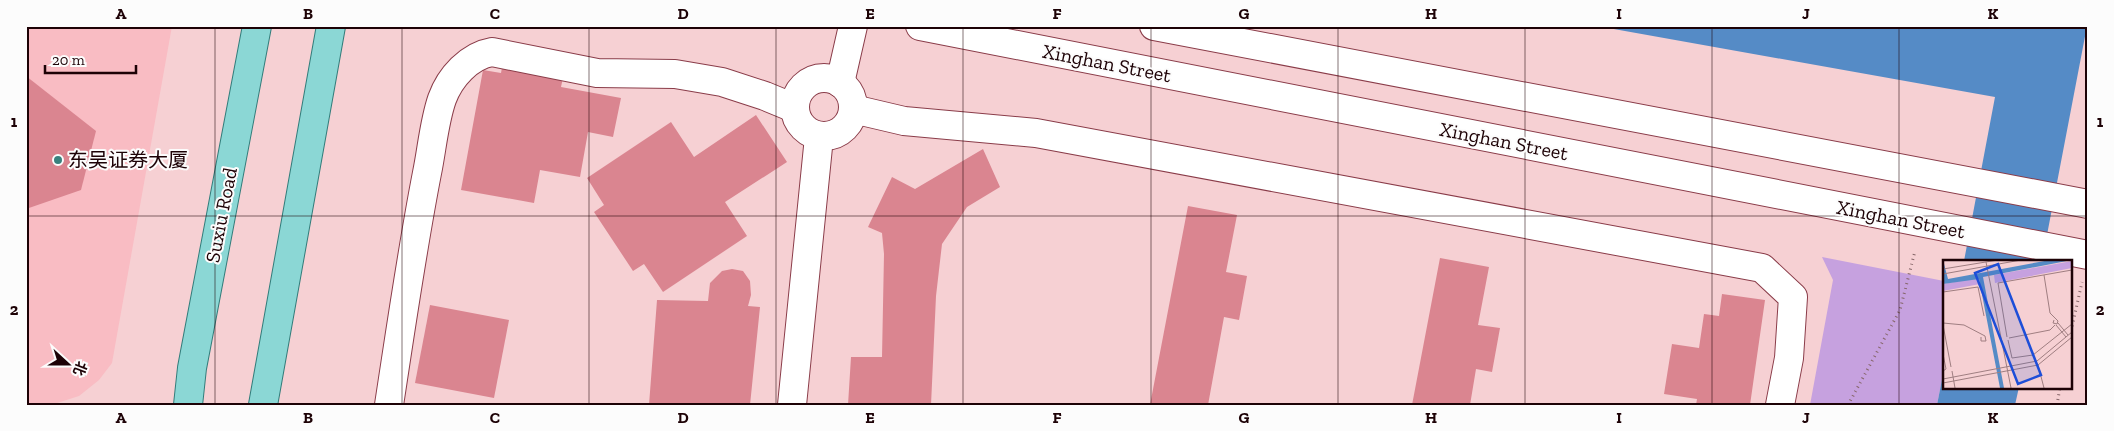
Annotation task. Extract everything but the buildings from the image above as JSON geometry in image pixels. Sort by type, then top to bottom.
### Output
[{"type":"main road","name":"Suxiu Road","points":[[188,405],[192,368],[256,26]]},
{"type":"main road","points":[[262,405],[331,26]]},
{"type":"street","points":[[840,82],[853,26]]},
{"type":"street","name":"Xinghan Street","points":[[920,26],[2088,255]]},
{"type":"street","points":[[1154,26],[2076,202]]},
{"type":"street","points":[[389,405],[420,206],[442,98],[454,76],[466,63],[480,54],[492,52],[597,73],[675,74],[722,82],[794,108]]},
{"type":"street","points":[[832,78],[840,82],[850,94],[853,109],[851,119],[846,127],[829,137],[819,137],[801,127],[796,118],[794,108],[795,99],[799,91],[813,79],[832,78]]},
{"type":"street","points":[[853,109],[904,121],[1036,133],[1762,268],[1792,297],[1789,358],[1780,405]]},
{"type":"street","points":[[792,405],[819,137]]},
{"type":"path","points":[[1848,405],[1900,310],[1932,225]]},
{"type":"path","points":[[2072,327],[2088,255]]},
{"type":"path","points":[[2057,405],[2060,388]]},
{"type":"shaded area","name":"东吴证券大厦","points":[[26,26],[172,26],[112,363],[99,380],[79,396],[51,405],[26,403]]},
{"type":"shaded area","points":[[1822,257],[1943,281],[1943,374],[1937,405],[1810,405],[1833,280]]},
{"type":"water","points":[[1597,26],[2087,26],[2042,260],[1964,260],[1995,97]]},
{"type":"water","points":[[1943,374],[1943,388],[2019,388],[2015,405],[1937,405]]},
{"type":"place","name":"东吴证券大厦","points":[[58,160]]}]
